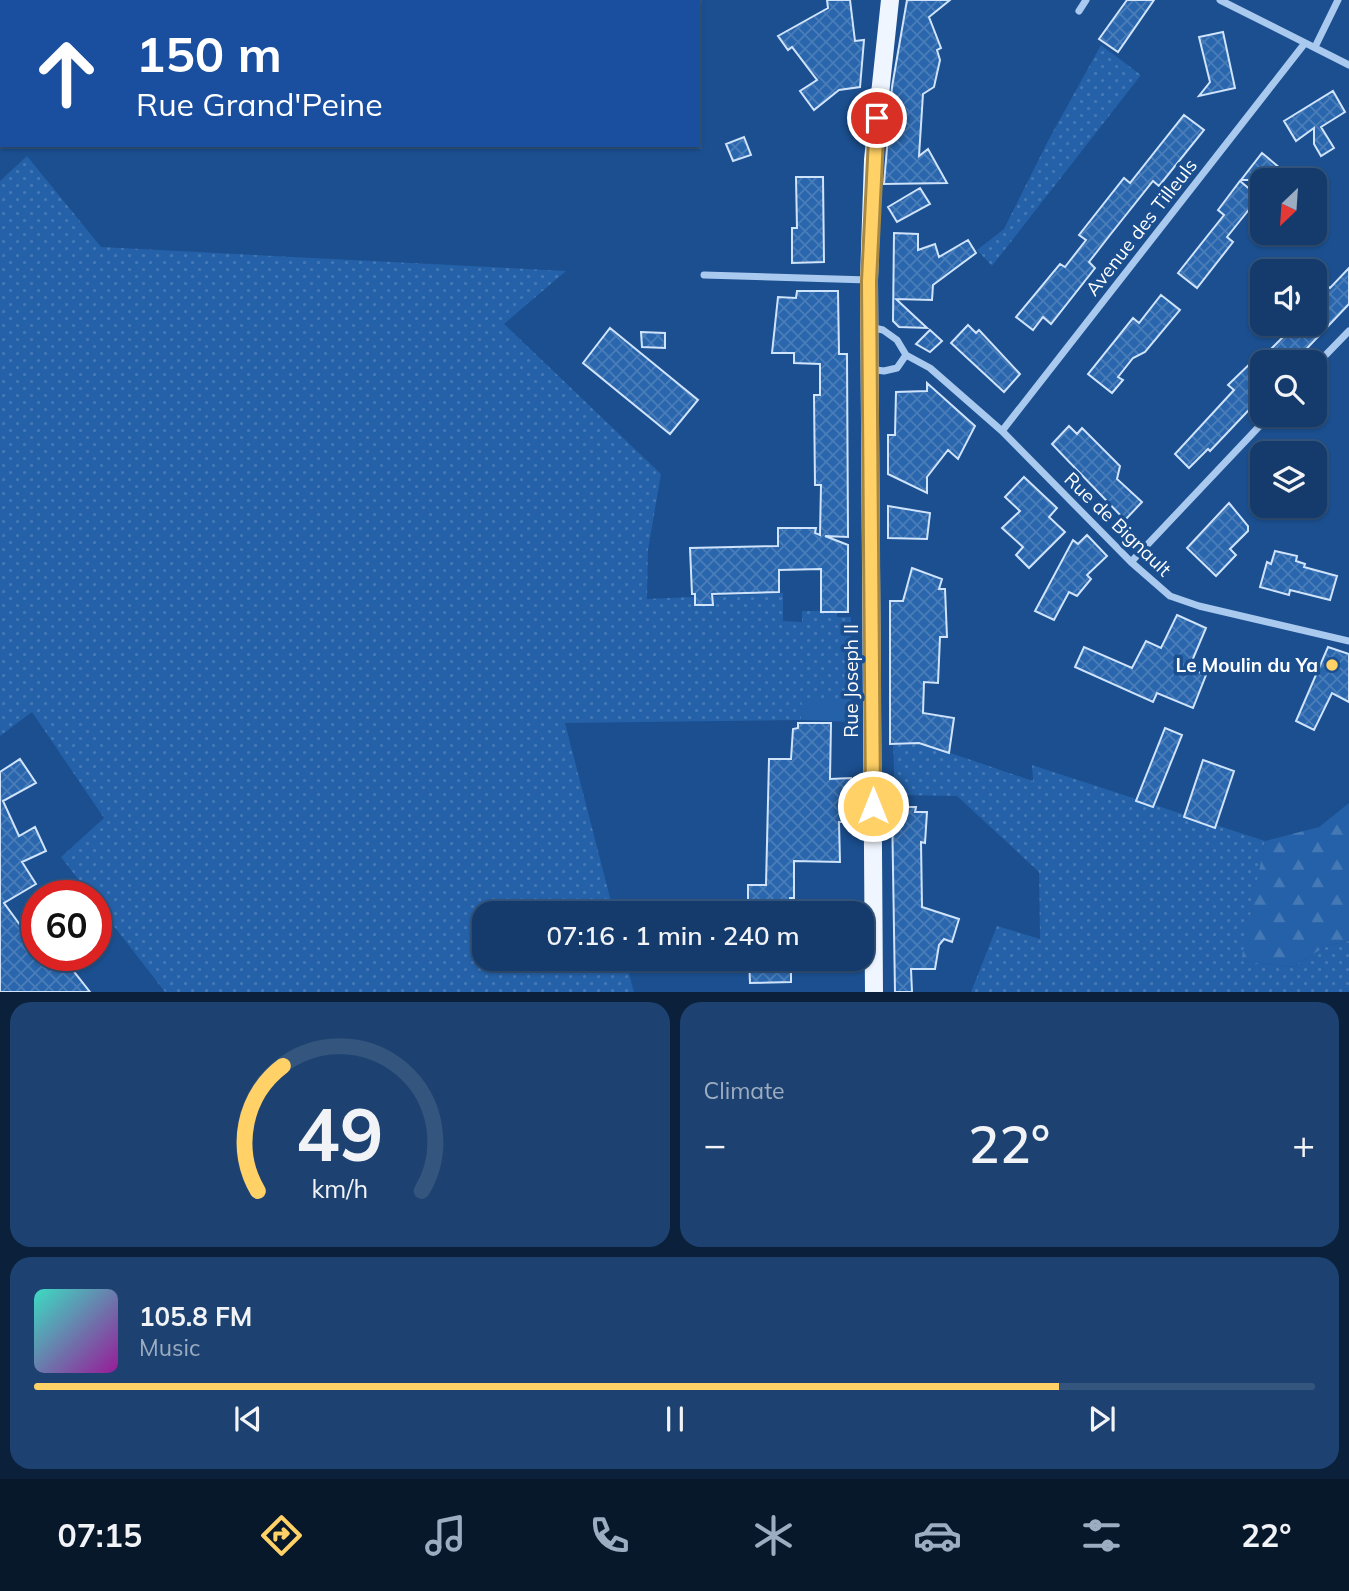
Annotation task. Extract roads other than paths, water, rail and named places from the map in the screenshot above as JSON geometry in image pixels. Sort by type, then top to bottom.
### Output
[{"type":"main road","name":"Rue Joseph II","points":[[874,992],[869,281],[873,160],[890,0]]},
{"type":"street","points":[[1079,11],[1086,0]]},
{"type":"street","points":[[1220,0],[1349,65]]},
{"type":"street","points":[[1315,47],[1338,0]]},
{"type":"street","name":"Avenue des Tilleuls","points":[[1002,431],[1305,43]]},
{"type":"street","points":[[704,275],[869,281]]},
{"type":"street","name":"Rue de Bignault","points":[[869,327],[883,330],[897,340],[906,355],[930,368],[1002,431],[1131,562],[1170,596],[1199,606],[1349,642]]},
{"type":"street","points":[[1327,354],[1349,331]]},
{"type":"street","points":[[869,369],[884,371],[897,368],[906,355]]},
{"type":"street","points":[[1131,562],[1258,427]]},
{"type":"place","name":"Le Moulin du Ya","points":[[1332,665]]}]
